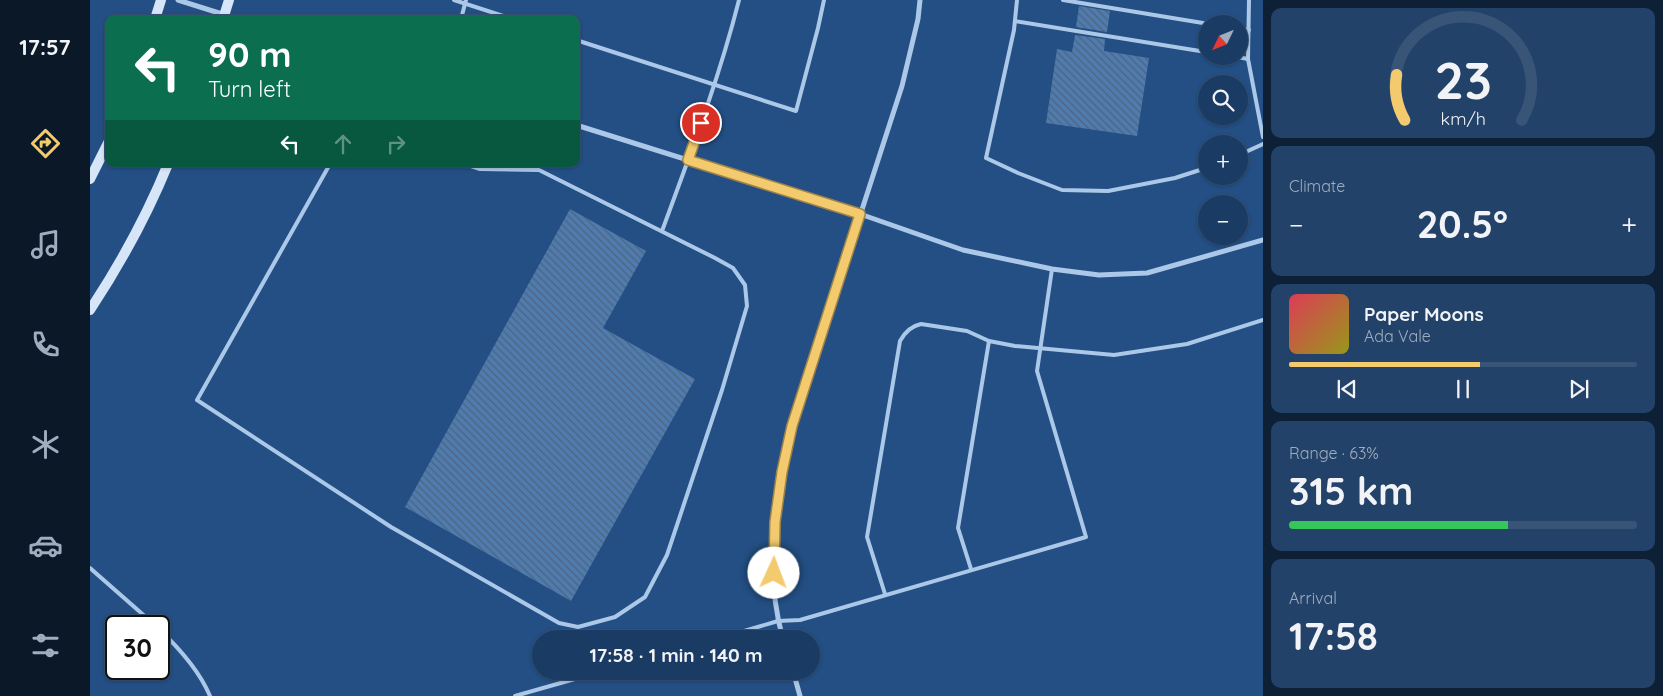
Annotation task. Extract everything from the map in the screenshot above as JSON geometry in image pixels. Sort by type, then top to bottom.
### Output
[{"type":"street","points":[[156,15],[161,0]]},
{"type":"street","points":[[178,0],[219,15]]},
{"type":"street","points":[[225,15],[229,0]]},
{"type":"street","points":[[780,630],[774,573],[775,522],[782,472],[792,426],[902,86],[918,19],[920,0]]},
{"type":"street","points":[[580,126],[860,214],[962,250],[1052,269],[1099,275],[1147,273],[1263,240]]},
{"type":"street","points":[[90,179],[105,149]]},
{"type":"street","points":[[90,310],[104,289],[153,198],[167,167]]},
{"type":"street","points":[[796,680],[800,696]]},
{"type":"lane","points":[[454,0],[502,15]]},
{"type":"lane","points":[[662,231],[715,86],[739,0]]},
{"type":"lane","points":[[580,41],[796,111],[824,0]]},
{"type":"lane","points":[[1017,0],[986,158],[1062,190],[1108,192],[1175,178],[1198,171]]},
{"type":"lane","points":[[1064,0],[1198,22]]},
{"type":"lane","points":[[1249,0],[1248,59],[1263,137]]},
{"type":"lane","points":[[462,15],[465,2]]},
{"type":"lane","points":[[1014,21],[1198,51]]},
{"type":"lane","points":[[1248,151],[1263,144]]},
{"type":"lane","points":[[328,167],[197,400],[390,527],[559,623],[578,627],[615,617],[645,597],[658,572],[670,546],[722,390],[747,306],[745,285],[733,268],[539,170],[476,167]]},
{"type":"lane","points":[[748,630],[778,621],[800,620],[1086,537],[1037,372],[1052,269]]},
{"type":"lane","points":[[885,594],[867,536],[900,341],[909,329],[921,324],[967,331],[989,341],[1015,346],[1114,355],[1187,344],[1263,320]]},
{"type":"lane","points":[[971,569],[958,528],[989,341]]},
{"type":"lane","points":[[90,568],[143,615]]},
{"type":"lane","points":[[170,639],[193,666],[210,696]]},
{"type":"lane","points":[[515,696],[572,680]]},
{"type":"building","points":[[1079,6],[1110,11],[1107,32],[1076,27]]},
{"type":"building","points":[[1075,35],[1105,39],[1104,51],[1149,58],[1137,136],[1046,123],[1057,49],[1072,52]]},
{"type":"building","points":[[570,209],[646,251],[603,328],[695,379],[571,601],[405,507]]},
{"type":"route","points":[[701,123],[688,160],[860,214],[792,426],[782,472],[775,522],[774,573]]}]
